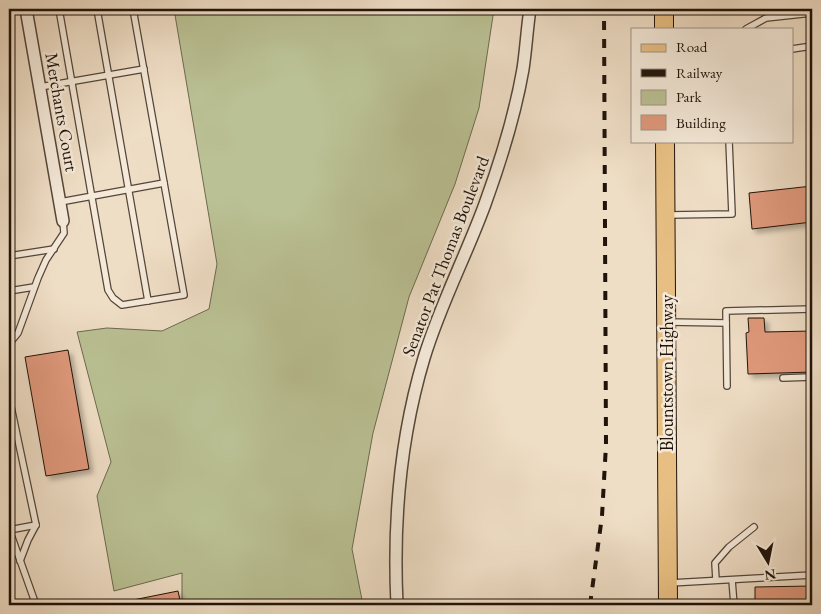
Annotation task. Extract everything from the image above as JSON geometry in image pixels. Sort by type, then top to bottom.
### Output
[{"type":"main road","points":[[664,9],[664,28]]},
{"type":"main road","name":"Blountstown Highway","points":[[665,142],[668,605]]},
{"type":"street","name":"Merchants Court","points":[[26,9],[63,221]]},
{"type":"street","name":"Senator Pat Thomas Boulevard","points":[[397,605],[395,571],[396,524],[404,448],[412,402],[440,308],[484,205],[505,146],[523,69],[530,9]]},
{"type":"lane","points":[[59,9],[108,290],[113,298],[122,306],[184,295],[133,9]]},
{"type":"lane","points":[[97,9],[148,301]]},
{"type":"lane","points":[[748,28],[766,18],[812,13]]},
{"type":"lane","points":[[794,49],[812,46]]},
{"type":"lane","points":[[40,87],[144,69]]},
{"type":"lane","points":[[666,215],[732,214],[729,142]]},
{"type":"lane","points":[[60,202],[164,183]]},
{"type":"lane","points":[[9,344],[18,333],[34,287],[46,260],[64,233],[63,221]]},
{"type":"lane","points":[[9,256],[54,249]]},
{"type":"lane","points":[[9,292],[34,287]]},
{"type":"lane","points":[[727,386],[726,311],[812,309]]},
{"type":"lane","points":[[666,322],[726,323]]},
{"type":"lane","points":[[783,378],[812,377]]},
{"type":"lane","points":[[9,397],[36,525],[20,561]]},
{"type":"lane","points":[[36,525],[9,529],[36,605]]},
{"type":"lane","points":[[716,580],[716,563],[729,547],[754,526]]},
{"type":"lane","points":[[668,583],[812,575]]},
{"type":"lane","points":[[732,580],[734,605]]},
{"type":"green space","points":[[174,9],[494,9],[479,108],[455,184],[409,297],[373,433],[352,549],[363,605],[182,605],[182,573],[114,591],[97,496],[111,462],[77,332],[107,328],[162,331],[209,309],[217,264]]},
{"type":"building","points":[[812,186],[812,222],[752,229],[749,193]]},
{"type":"building","points":[[748,318],[764,318],[765,332],[812,331],[812,372],[748,374],[746,333],[749,332]]},
{"type":"building","points":[[68,350],[89,469],[46,476],[25,357]]},
{"type":"building","points":[[812,586],[812,605],[755,605],[755,587]]},
{"type":"building","points":[[178,591],[181,605],[133,605],[133,600]]},
{"type":"railway","points":[[590,605],[602,516],[606,445],[604,9]]}]
